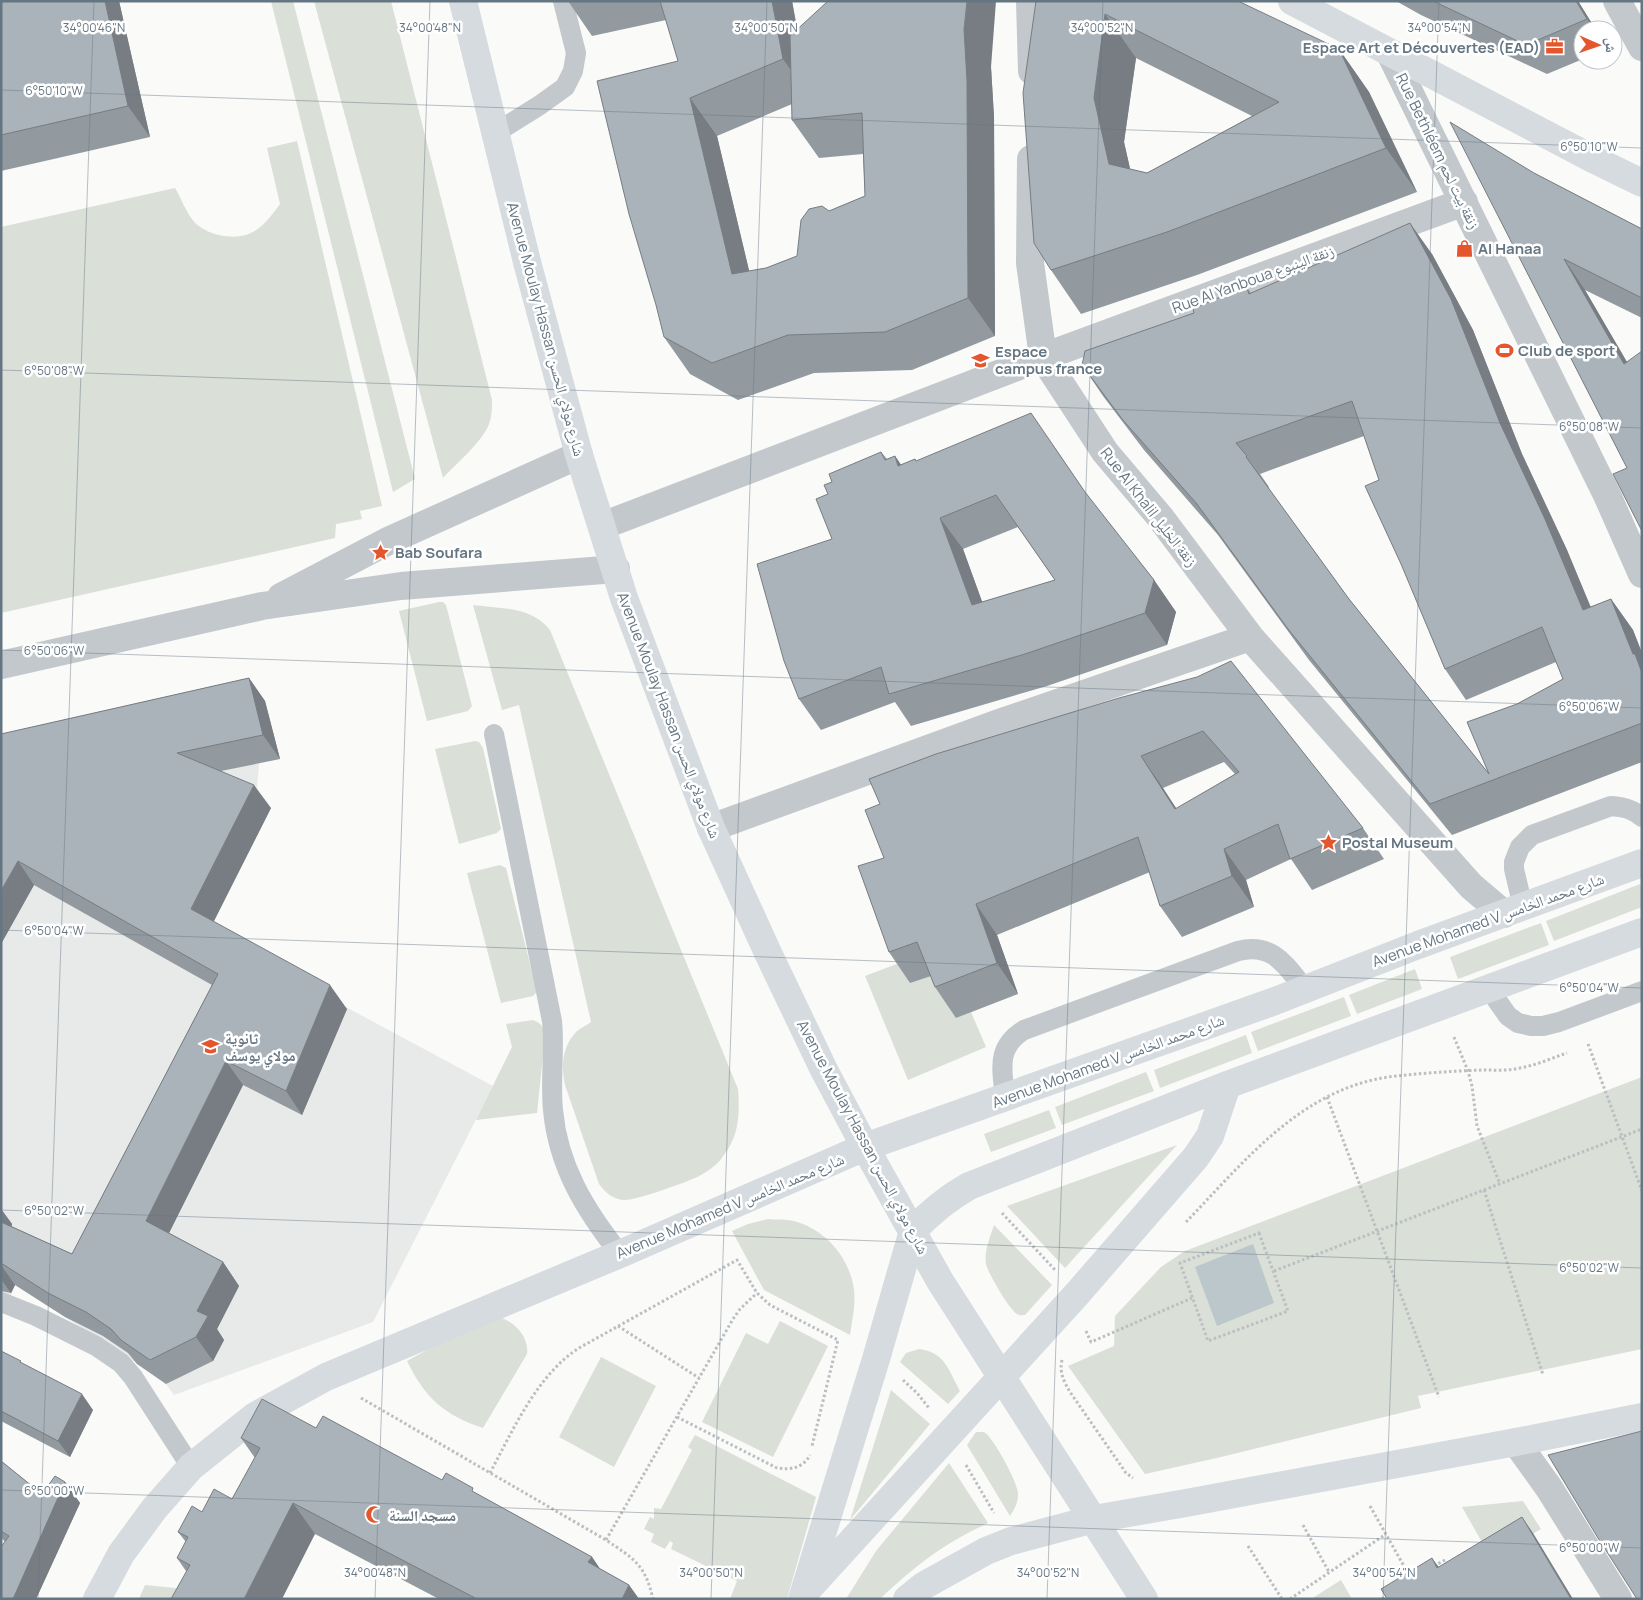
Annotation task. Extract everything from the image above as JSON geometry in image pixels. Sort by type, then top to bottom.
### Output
[{"type":"main road","name":"Avenue Moulay Hassan شارع مولاي الحسن","points":[[463,1],[494,133],[579,455],[628,607],[711,828],[812,1046],[865,1147],[940,1281],[1144,1599]]},
{"type":"main road","points":[[1292,1],[1642,183]]},
{"type":"main road","name":"Avenue Mohamed V شارع محمد الخامس","points":[[97,1599],[121,1554],[154,1508],[191,1468],[255,1416],[326,1378],[620,1254],[865,1147],[1305,989],[1642,863]]},
{"type":"main road","points":[[803,1596],[876,1359],[913,1231],[950,1197],[969,1186],[1227,1085],[1642,932]]},
{"type":"main road","points":[[803,1596],[1078,1294],[1196,1157],[1210,1136],[1227,1085]]},
{"type":"main road","points":[[907,1599],[923,1586],[986,1551],[1011,1542],[1094,1519],[1196,1502],[1516,1442],[1642,1416]]},
{"type":"street","points":[[1030,1],[1032,94]]},
{"type":"street","points":[[1617,1],[1641,47]]},
{"type":"street","name":"Rue Bethléem زنقة بيت لحم","points":[[1390,53],[1607,495],[1642,574]]},
{"type":"street","name":"Rue Al Khalil زنقة الخليل","points":[[1032,134],[1030,263],[1043,356],[1105,452],[1160,517],[1250,637],[1471,886],[1513,911]]},
{"type":"street","name":"Rue Al Yanboua زنقة الينبوع","points":[[602,526],[1043,356],[1464,202]]},
{"type":"street","points":[[262,606],[390,540],[579,455]]},
{"type":"street","points":[[1,665],[262,606],[401,586],[616,570]]},
{"type":"street","points":[[711,828],[1012,718],[1250,637]]},
{"type":"street","points":[[1516,1442],[1549,1488],[1618,1599]]},
{"type":"lane","points":[[494,133],[540,105],[565,87],[573,72],[576,53],[563,1]]},
{"type":"lane","points":[[494,734],[552,1021],[553,1111],[559,1144],[584,1206],[620,1254]]},
{"type":"lane","points":[[1513,911],[1514,862],[1520,846],[1532,835],[1612,806],[1634,811],[1642,817]]},
{"type":"lane","points":[[1005,1097],[1003,1056],[1006,1048],[1017,1035],[1238,951],[1249,948],[1260,949],[1270,953],[1280,959],[1305,989]]},
{"type":"lane","points":[[1490,989],[1508,1016],[1518,1023],[1530,1026],[1558,1022],[1642,991]]},
{"type":"lane","points":[[1,1302],[36,1316],[96,1346],[120,1363],[133,1377],[191,1468]]},
{"type":"path","points":[[1454,1036],[1472,1086],[1477,1126],[1500,1184]]},
{"type":"path","points":[[1579,1048],[1597,1041]]},
{"type":"path","points":[[1588,1044],[1642,1190]]},
{"type":"path","points":[[1180,1229],[1272,1133],[1298,1113],[1327,1097],[1359,1084],[1393,1076],[1468,1071],[1503,1071],[1537,1064],[1570,1051]]},
{"type":"path","points":[[1327,1097],[1439,1397]]},
{"type":"path","points":[[1274,1271],[1642,1129]]},
{"type":"path","points":[[1484,1190],[1543,1375]]},
{"type":"path","points":[[1002,1212],[1058,1273]]},
{"type":"path","points":[[1259,1233],[1274,1271],[1288,1311],[1208,1341],[1180,1263],[1259,1233]]},
{"type":"path","points":[[490,1473],[525,1410],[551,1372],[571,1353],[737,1260],[757,1293],[770,1305],[838,1340],[810,1456],[805,1463],[798,1467],[788,1470],[777,1468],[677,1417]]},
{"type":"path","points":[[606,1540],[733,1319],[740,1309],[757,1293]]},
{"type":"path","points":[[1079,1334],[1084,1329],[1091,1342],[1192,1298]]},
{"type":"path","points":[[618,1326],[699,1378]]},
{"type":"path","points":[[1063,1358],[1061,1365],[1063,1380],[1070,1392],[1126,1473],[1133,1478]]},
{"type":"path","points":[[326,1378],[606,1540],[641,1566],[650,1585],[653,1599]]},
{"type":"path","points":[[903,1380],[935,1414]]},
{"type":"path","points":[[962,1458],[996,1516]]},
{"type":"path","points":[[1370,1506],[1412,1580]]},
{"type":"path","points":[[1303,1525],[1329,1572]]},
{"type":"path","points":[[1290,1599],[1386,1534]]},
{"type":"path","points":[[1248,1546],[1282,1599]]},
{"type":"path","points":[[1428,1570],[1445,1560],[1449,1567]]},
{"type":"path","points":[[1382,1599],[1389,1594]]},
{"type":"shaded area","points":[[271,1],[293,1],[415,479],[393,492]]},
{"type":"shaded area","points":[[314,1],[391,1],[492,400],[491,418],[486,431],[443,478]]},
{"type":"shaded area","points":[[297,141],[382,506],[360,511],[362,519],[336,524],[335,538],[1,613],[1,227],[175,188],[197,225],[220,235],[246,235],[261,226],[280,204],[267,148]]},
{"type":"shaded area","points":[[443,602],[446,605],[472,706],[468,711],[427,721],[399,611]]},
{"type":"shaded area","points":[[473,605],[505,608],[525,613],[542,622],[550,630],[738,1089],[739,1107],[736,1132],[729,1148],[714,1166],[686,1182],[624,1200],[610,1195],[599,1184],[565,1085],[563,1071],[564,1056],[568,1043],[577,1031],[591,1022],[519,705],[502,710]]},
{"type":"shaded area","name":"ثانوية مولاي يوسف","points":[[265,701],[280,759],[259,763],[256,802],[271,808],[208,933],[493,1086],[373,1322],[174,1395],[166,1384],[150,1372],[15,1285],[8,1302],[1,1299],[1,761]]},
{"type":"shaded area","points":[[475,741],[479,742],[483,748],[501,829],[497,833],[459,844],[435,749]]},
{"type":"shaded area","points":[[500,865],[506,868],[537,992],[533,996],[501,1003],[467,873]]},
{"type":"shaded area","points":[[1640,884],[1642,907],[1554,941],[1546,921]]},
{"type":"shaded area","points":[[1541,923],[1549,945],[1458,979],[1450,957]]},
{"type":"shaded area","points":[[902,962],[939,973],[956,1018],[971,1012],[986,1047],[908,1080],[865,976]]},
{"type":"shaded area","points":[[1415,969],[1422,989],[1357,1014],[1349,995]]},
{"type":"shaded area","points":[[1344,997],[1351,1016],[1258,1051],[1251,1032]]},
{"type":"shaded area","points":[[533,1020],[542,1026],[545,1036],[537,1113],[476,1120],[512,1047],[506,1024]]},
{"type":"shaded area","points":[[1246,1035],[1252,1053],[1160,1088],[1154,1070]]},
{"type":"shaded area","points":[[1146,1072],[1154,1091],[1062,1125],[1055,1107]]},
{"type":"shaded area","points":[[1642,1077],[1642,1349],[1418,1396],[1421,1408],[1145,1474],[1068,1366],[1114,1346],[1115,1316],[1161,1267],[1185,1251]]},
{"type":"shaded area","points":[[1049,1110],[1056,1128],[991,1152],[984,1134]]},
{"type":"shaded area","points":[[1177,1145],[1065,1268],[1007,1206]]},
{"type":"shaded area","points":[[768,1219],[787,1220],[811,1228],[822,1235],[840,1254],[847,1265],[854,1290],[854,1307],[850,1335],[764,1290],[732,1231],[748,1224]]},
{"type":"shaded area","points":[[994,1225],[1052,1285],[1025,1315],[1017,1314],[1013,1311],[986,1264],[989,1239]]},
{"type":"shaded area","points":[[1253,1244],[1274,1303],[1217,1326],[1195,1267]]},
{"type":"shaded area","points":[[502,1318],[513,1324],[521,1332],[526,1342],[527,1354],[483,1428],[457,1417],[437,1404],[421,1385],[407,1361],[483,1319]]},
{"type":"shaded area","points":[[780,1321],[828,1346],[773,1457],[702,1422],[746,1333],[768,1344]]},
{"type":"shaded area","points":[[919,1349],[935,1354],[953,1376],[960,1391],[948,1404],[900,1362],[906,1353]]},
{"type":"shaded area","points":[[601,1357],[656,1386],[614,1467],[559,1437]]},
{"type":"shaded area","points":[[891,1390],[930,1424],[850,1520]]},
{"type":"shaded area","points":[[976,1432],[984,1432],[988,1436],[1010,1470],[1017,1488],[1018,1497],[1010,1516],[967,1445]]},
{"type":"shaded area","points":[[695,1435],[816,1497],[787,1599],[730,1599],[737,1581],[671,1549],[673,1543],[670,1541],[665,1549],[651,1542],[654,1534],[644,1529],[650,1517],[654,1519],[654,1508],[661,1509],[692,1450],[688,1447]]},
{"type":"shaded area","points":[[949,1463],[988,1523],[957,1539],[931,1556],[880,1599],[846,1599],[876,1551]]},
{"type":"shaded area","points":[[1523,1501],[1541,1529],[1491,1558],[1462,1507]]},
{"type":"shaded area","points":[[1341,1580],[1352,1599],[1311,1599]]},
{"type":"shaded area","points":[[145,1585],[185,1589],[192,1599],[139,1599]]},
{"type":"building","points":[[1,1],[105,1],[128,106],[1,135]]},
{"type":"building","points":[[660,1],[772,1],[783,59],[690,98],[732,274],[766,268],[797,256],[801,220],[809,209],[822,206],[829,211],[865,196],[862,113],[792,120],[790,36],[828,1],[967,1],[964,29],[967,80],[968,298],[885,332],[788,335],[712,363],[664,337],[629,214],[597,81],[678,61]]},
{"type":"building","points":[[1036,1],[1238,1],[1339,49],[1386,148],[1167,232],[1051,270],[1034,243],[1023,93]],"holes":[[[1105,14],[1279,102],[1147,173],[1109,164],[1094,98]]]},
{"type":"building","points":[[1433,1],[1576,1],[1587,19],[1573,20],[1573,25],[1526,45]]},
{"type":"building","points":[[1450,122],[1534,173],[1642,229],[1642,298],[1564,259],[1624,364],[1642,351],[1642,531],[1613,474],[1627,468]]},
{"type":"building","points":[[1410,223],[1451,299],[1500,423],[1545,519],[1583,610],[1611,599],[1642,673],[1642,723],[1430,804],[1288,629],[1197,504],[1122,419],[1082,365],[1085,351],[1194,313],[1193,309],[1246,286],[1249,294]],"holes":[[[1352,401],[1379,480],[1365,486],[1401,564],[1445,669],[1542,627],[1563,679],[1517,704],[1467,722],[1489,774],[1349,599],[1236,443]]]},
{"type":"building","points":[[1031,413],[1085,492],[1154,580],[1145,613],[1025,654],[889,694],[881,667],[799,699],[784,661],[757,564],[832,539],[816,499],[828,494],[824,485],[832,482],[829,474],[881,452],[885,460],[895,456],[898,466],[915,459],[916,461]],"holes":[[[996,495],[1055,580],[972,605],[940,518]]]},
{"type":"building","points":[[1231,661],[1363,828],[1290,859],[1278,824],[1224,849],[1232,876],[1160,906],[1138,837],[976,904],[997,963],[935,987],[917,942],[889,952],[858,866],[884,858],[865,810],[880,804],[869,779],[936,754],[1119,698],[1197,677]],"holes":[[[1203,731],[1239,772],[1175,809],[1141,756]]]},
{"type":"building","points":[[249,678],[263,735],[177,753],[254,785],[191,909],[330,985],[286,1091],[226,1061],[146,1221],[223,1262],[197,1311],[208,1316],[196,1337],[150,1360],[86,1312],[48,1293],[1,1263],[1,1222],[72,1254],[218,974],[18,861],[1,891],[1,734]]},
{"type":"building","points":[[1,1351],[82,1394],[58,1441],[1,1411]]},
{"type":"building","name":"مسجد السنة","points":[[262,1399],[316,1428],[323,1416],[442,1480],[446,1473],[473,1488],[472,1491],[592,1557],[588,1562],[629,1585],[622,1599],[477,1599],[293,1503],[244,1599],[171,1599],[190,1565],[177,1558],[188,1537],[178,1532],[192,1506],[202,1512],[214,1489],[232,1499],[260,1448],[241,1438]]},
{"type":"building","points":[[1642,1431],[1642,1599],[1637,1599],[1548,1455]]},
{"type":"building","points":[[1,1461],[42,1494],[55,1476],[65,1482],[13,1599],[1,1599],[1,1547],[9,1536],[1,1531]]},
{"type":"building","points":[[1522,1517],[1571,1599],[1387,1599],[1381,1589],[1432,1558],[1437,1568]]},
{"type":"place","name":"Espace Art et Découvertes (EAD)","points":[[1554,47]]},
{"type":"place","name":"Al Hanaa","points":[[1464,248]]},
{"type":"place","name":"Club de sport","points":[[1504,350]]},
{"type":"place","name":"Espace campus france","points":[[981,360]]},
{"type":"place","name":"Bab Soufara","points":[[381,552]]},
{"type":"place","name":"Postal Museum","points":[[1328,842]]},
{"type":"place","name":"ثانوية مولاي يوسف","points":[[211,1047]]},
{"type":"place","name":"مسجد السنة","points":[[375,1515]]}]
